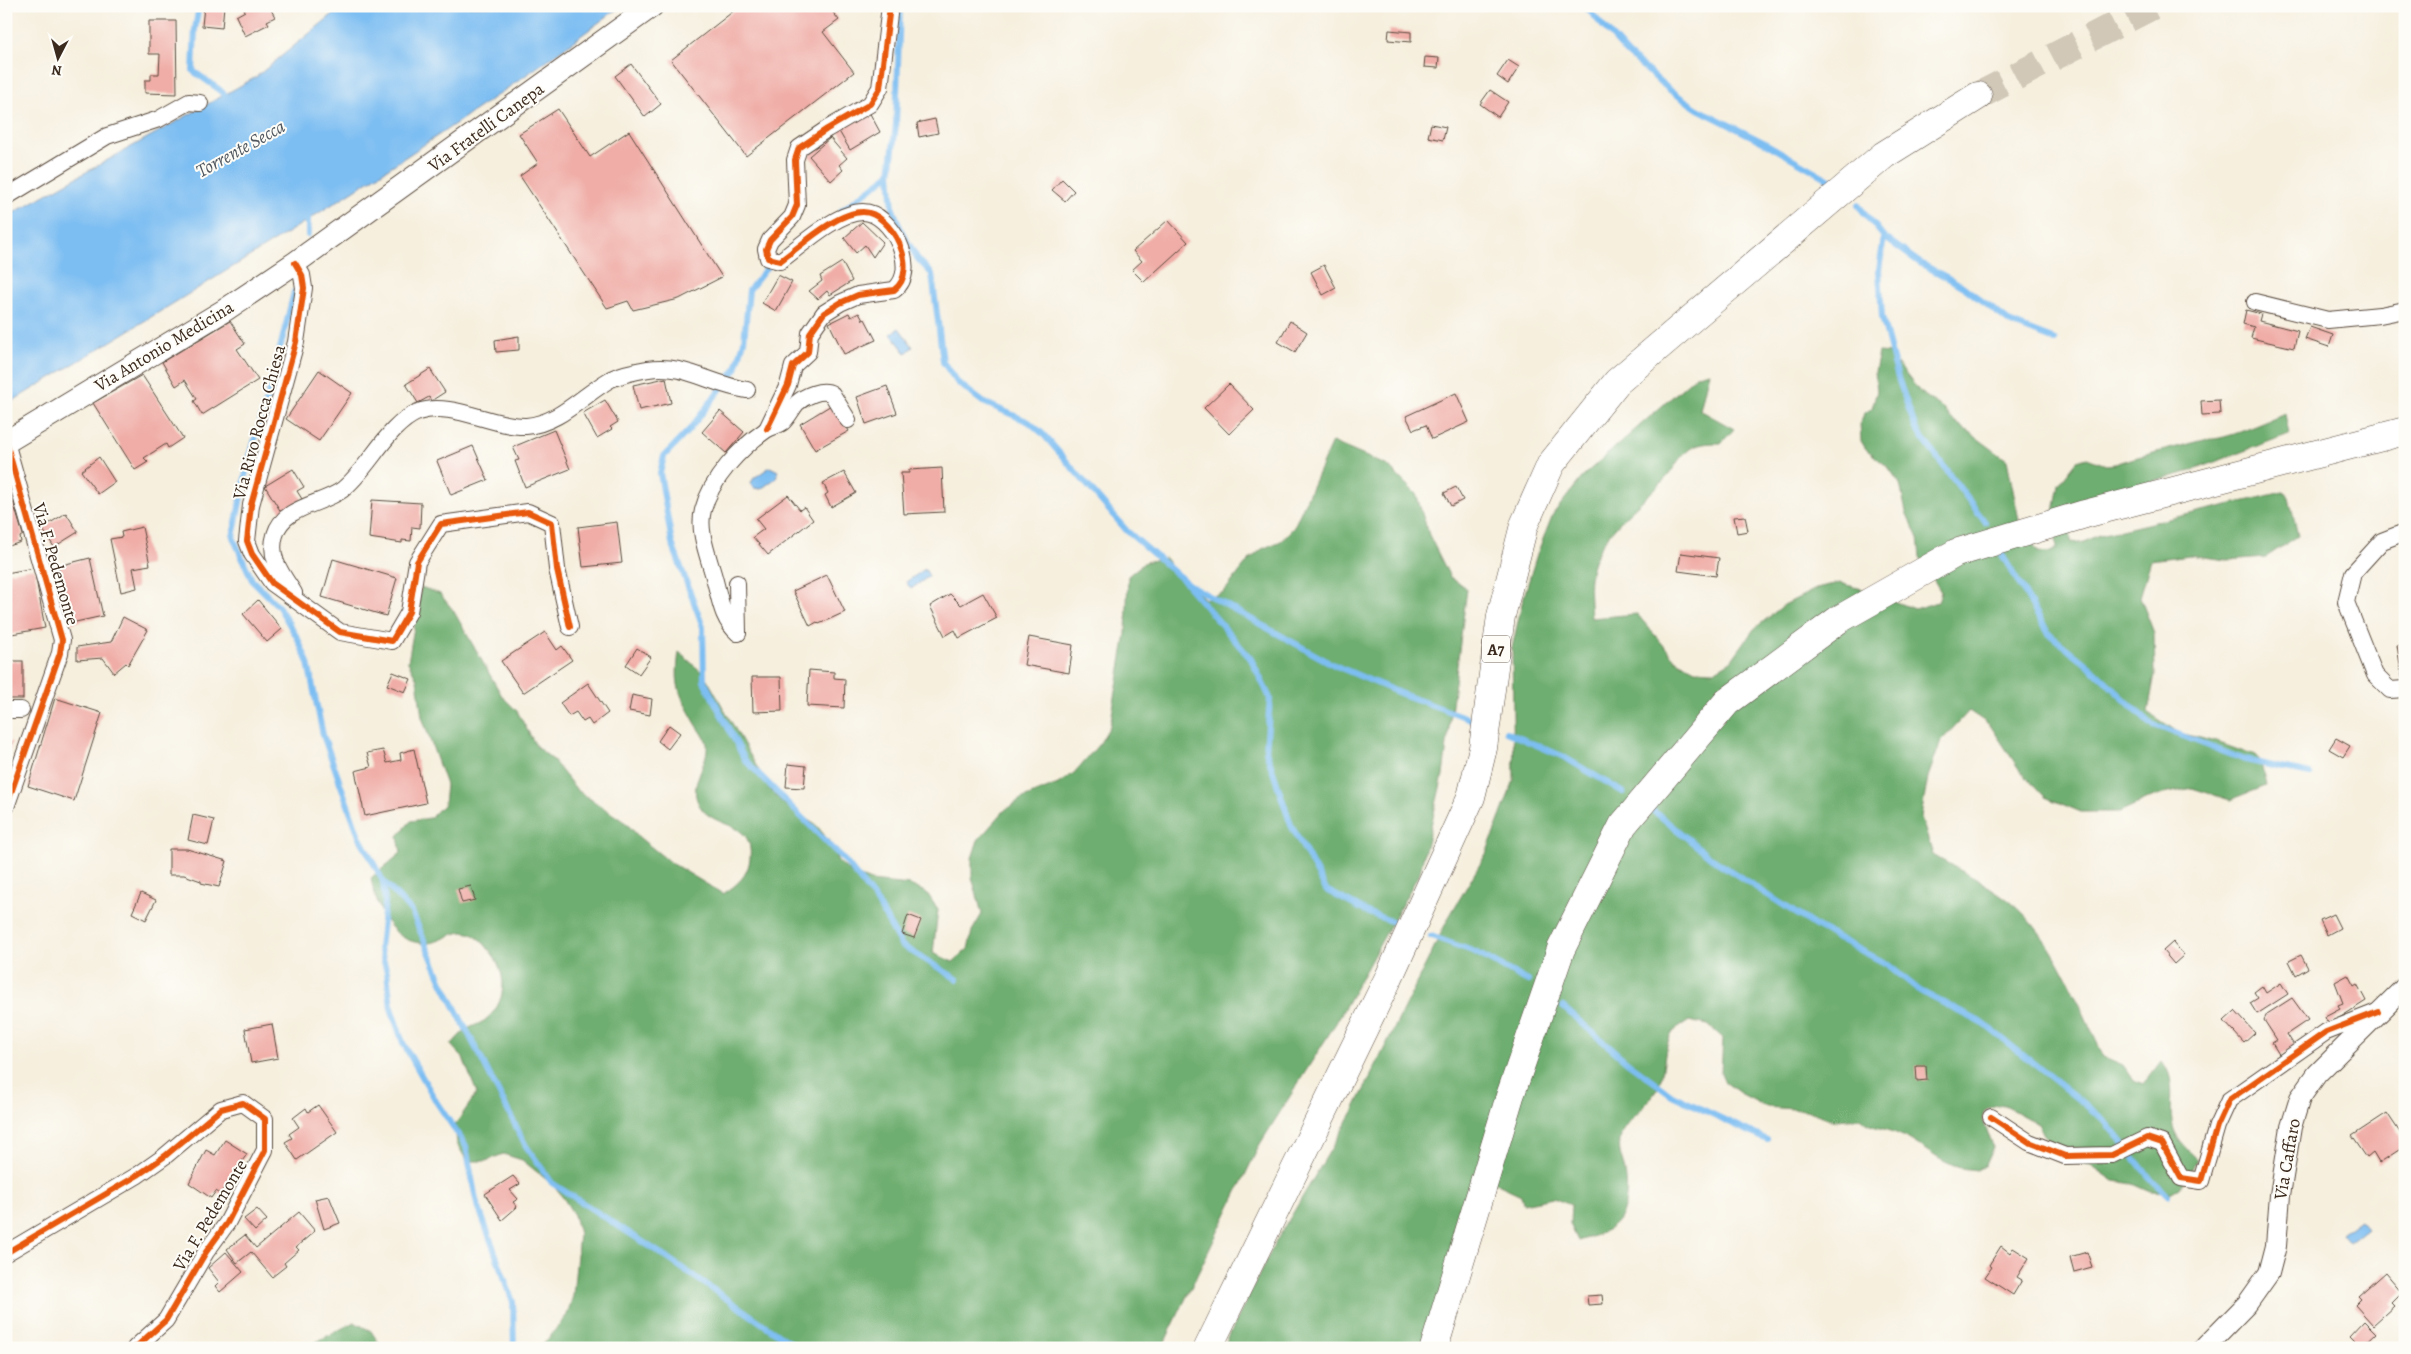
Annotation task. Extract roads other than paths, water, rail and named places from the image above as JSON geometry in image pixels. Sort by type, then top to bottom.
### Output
[{"type":"highway","name":"A7","points":[[1208,1348],[1389,977],[1471,797],[1482,748],[1500,616],[1524,525],[1551,464],[1624,376],[1884,155],[1978,96]]},
{"type":"highway","points":[[1434,1348],[1510,1096],[1561,950],[1624,824],[1727,702],[1838,620],[1956,553],[2084,514],[2405,431]]},
{"type":"main road","name":"Via Fratelli Canepa","points":[[319,247],[652,6]]},
{"type":"main road","name":"Via Antonio Medicina","points":[[6,442],[225,310],[319,247]]},
{"type":"street","points":[[767,429],[788,385],[794,366],[808,352],[810,333],[824,314],[840,302],[858,295],[894,290],[899,286],[906,269],[904,252],[884,223],[864,212],[846,215],[823,229],[780,261],[768,258],[766,249],[770,240],[792,217],[796,205],[796,160],[799,148],[827,128],[870,104],[880,88],[890,6]]},
{"type":"street","points":[[6,197],[107,136],[159,119],[189,102],[200,104]]},
{"type":"street","name":"Via Rivo Rocca Chiesa","points":[[295,263],[302,275],[304,288],[296,342],[251,505],[248,541],[252,554],[272,583],[340,632],[392,641],[409,612],[417,562],[441,524],[528,512],[552,523],[557,569],[570,627]]},
{"type":"street","points":[[2255,302],[2328,320],[2380,315],[2405,310]]},
{"type":"street","points":[[300,603],[281,575],[273,552],[275,533],[292,513],[341,490],[366,466],[397,427],[418,412],[444,409],[513,426],[528,426],[554,417],[612,379],[648,369],[680,369],[732,388],[746,390]]},
{"type":"street","points":[[737,582],[738,632],[730,627],[723,610],[704,536],[702,517],[704,507],[717,481],[731,461],[767,429],[785,420],[798,403],[812,395],[824,392],[832,394],[848,420]]},
{"type":"street","name":"Via F. Pedemonte","points":[[6,442],[62,640],[60,653],[6,807]]},
{"type":"street","points":[[2405,532],[2382,541],[2353,573],[2346,602],[2375,675],[2390,690],[2405,689]]},
{"type":"street","name":"Via Caffaro","points":[[2204,1348],[2247,1304],[2268,1273],[2276,1246],[2280,1195],[2291,1127],[2300,1098],[2317,1074],[2405,987]]},
{"type":"street","points":[[1991,1117],[2029,1142],[2065,1156],[2112,1155],[2147,1138],[2162,1143],[2182,1178],[2201,1181],[2217,1126],[2229,1100],[2326,1032],[2378,1012]]},
{"type":"street","name":"Via F. Pedemonte","points":[[6,1253],[138,1175],[221,1109],[243,1103],[265,1119],[265,1150],[227,1223],[206,1252],[166,1320],[135,1348]]},
{"type":"water","name":"Torrente Secca","points":[[343,6],[621,6],[472,112],[319,213],[6,405],[6,217],[256,77]]},
{"type":"water","points":[[899,328],[913,347],[906,353],[891,334]]},
{"type":"water","points":[[770,467],[778,471],[776,478],[761,489],[754,488],[751,483],[754,478]]},
{"type":"water","points":[[925,569],[929,576],[911,589],[906,582]]},
{"type":"water","points":[[2360,1220],[2367,1228],[2348,1243],[2341,1234]]},
{"type":"waterway","points":[[199,6],[195,29],[193,71],[220,90],[231,101]]},
{"type":"waterway","points":[[900,6],[896,124],[890,174],[893,209],[902,232],[917,258],[932,274],[943,362],[957,382],[983,402],[1029,422],[1043,434],[1127,531],[1188,584],[1334,665],[1402,694],[1473,720]]},
{"type":"waterway","points":[[1585,6],[1628,54],[1671,91],[1698,109],[1765,143],[1832,181]]},
{"type":"waterway","points":[[841,211],[890,174]]},
{"type":"waterway","points":[[1858,205],[1884,237],[1920,263],[1961,285],[2011,323],[2055,340]]},
{"type":"waterway","points":[[308,211],[308,235]]},
{"type":"waterway","points":[[1884,237],[1879,270],[1882,317],[1898,378],[1916,429],[1985,522]]},
{"type":"waterway","points":[[772,261],[749,290],[744,341],[736,369],[689,430],[664,456],[660,473],[672,543],[703,627],[704,681],[745,760],[846,862],[877,902],[901,945],[957,979]]},
{"type":"waterway","points":[[294,292],[272,381],[248,463],[233,537],[252,580],[279,607],[298,639],[308,663],[323,735],[359,836],[383,881],[385,903],[380,948],[387,972],[391,1008],[403,1043],[437,1103],[466,1146],[476,1200],[513,1302],[514,1348]]},
{"type":"waterway","points":[[2001,553],[2049,634],[2096,672],[2149,723],[2245,760],[2310,774]]},
{"type":"waterway","points":[[1189,587],[1251,659],[1270,698],[1266,751],[1291,825],[1326,890],[1371,914],[1391,921]]},
{"type":"waterway","points":[[1506,732],[1562,756],[1623,792]]},
{"type":"waterway","points":[[1650,808],[1714,860],[1817,927],[1887,964],[1920,991],[1984,1024],[2103,1119],[2154,1183],[2168,1195]]},
{"type":"waterway","points":[[383,881],[412,912],[441,980],[526,1146],[552,1183],[663,1255],[798,1348]]},
{"type":"waterway","points":[[1431,936],[1475,952],[1528,981]]},
{"type":"waterway","points":[[1563,1007],[1627,1062],[1672,1095],[1767,1140]]},
{"type":"tunnel","points":[[1978,96],[2152,6]]}]
